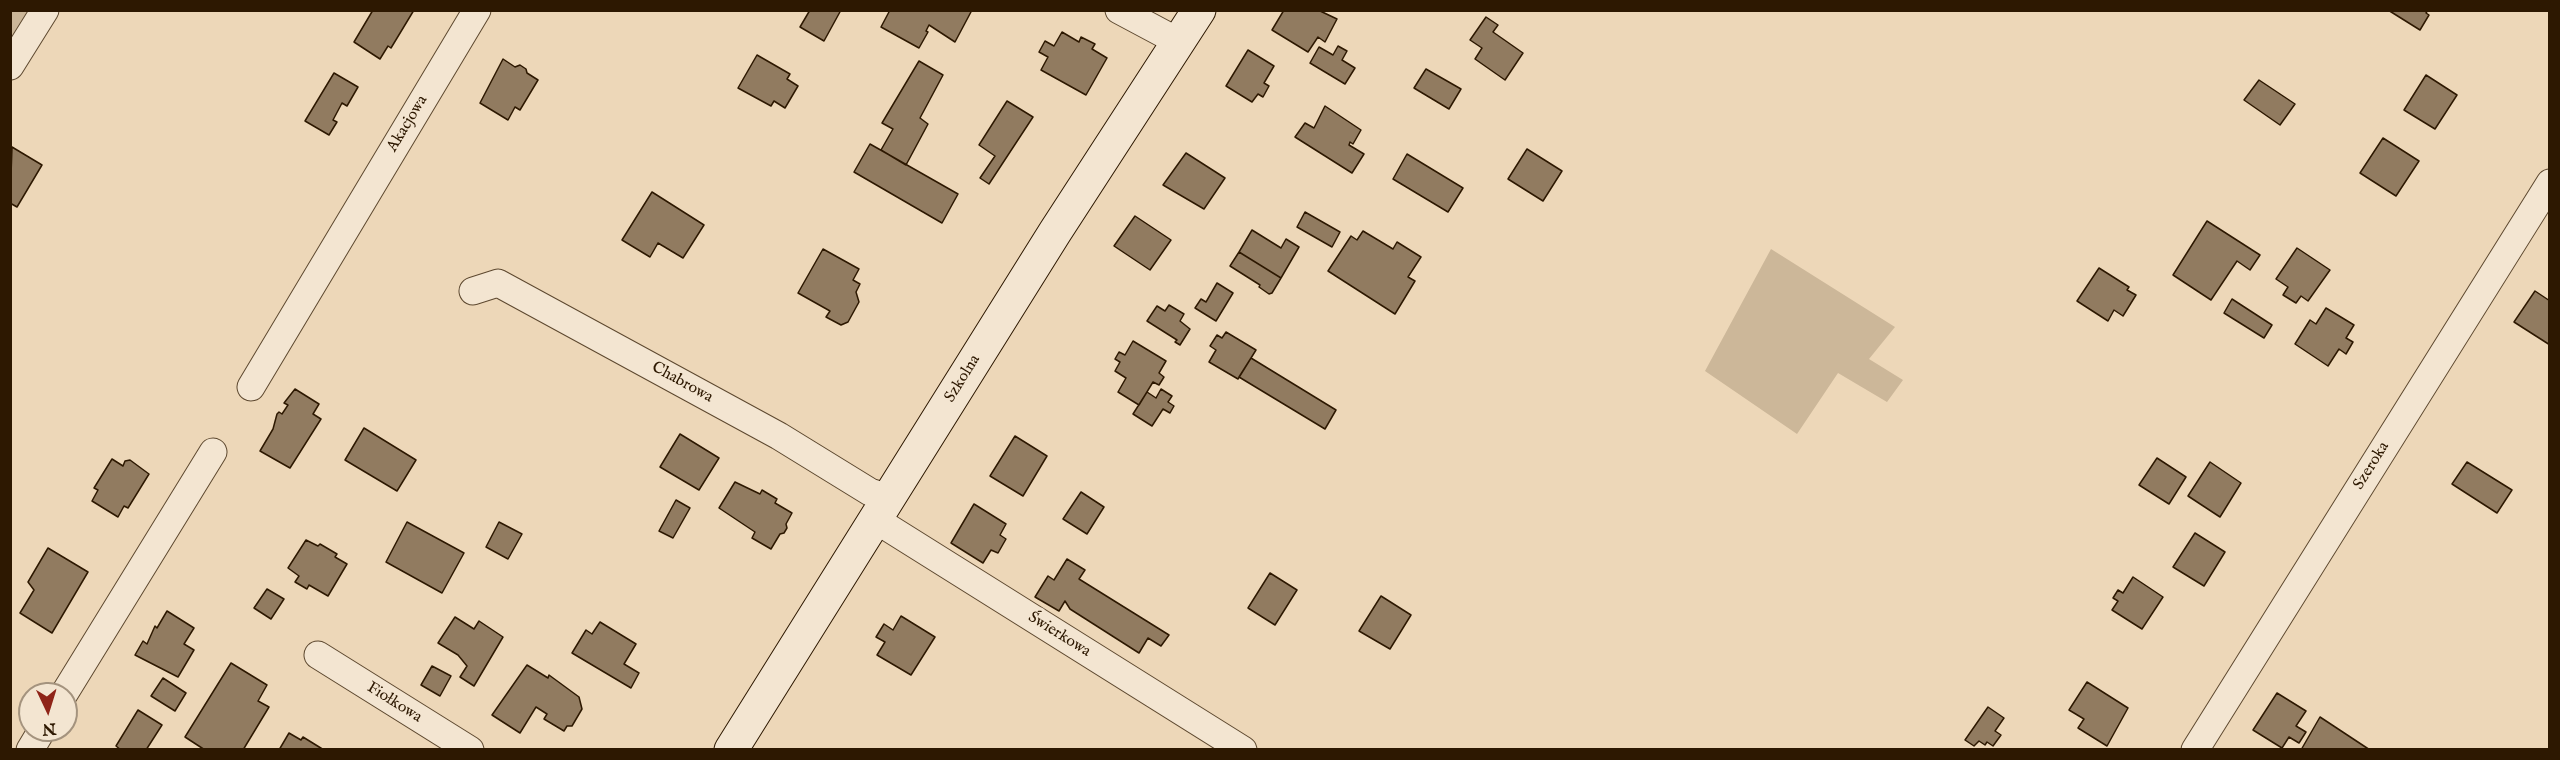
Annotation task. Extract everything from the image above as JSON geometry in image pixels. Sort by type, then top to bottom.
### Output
[{"type":"street","points":[[10,66],[45,10]]},
{"type":"street","name":"Akacjowa","points":[[251,387],[477,10]]},
{"type":"street","points":[[1119,10],[1179,42]]},
{"type":"street","name":"Szkolna","points":[[731,750],[1055,232],[1199,10]]},
{"type":"street","name":"Szeroka","points":[[2194,750],[2550,183]]},
{"type":"street","name":"Chabrowa","points":[[473,291],[498,283],[779,436],[870,492],[882,509]]},
{"type":"street","points":[[71,682],[213,452]]},
{"type":"street","name":"Świerkowa","points":[[882,509],[1243,750]]},
{"type":"street","name":"Fiołkowa","points":[[318,655],[470,750]]},
{"type":"shaded area","points":[[11,11],[33,11],[11,46]]},
{"type":"shaded area","points":[[1771,249],[1895,327],[1869,359],[1903,380],[1887,402],[1838,373],[1797,434],[1705,371]]},
{"type":"building","points":[[373,10],[414,10],[391,48],[388,46],[380,59],[354,42]]},
{"type":"building","points":[[810,10],[841,10],[824,41],[800,27]]},
{"type":"building","points":[[890,10],[972,10],[955,42],[929,25],[926,31],[928,32],[919,48],[881,27]]},
{"type":"building","points":[[1284,10],[1318,10],[1337,19],[1325,42],[1318,37],[1308,52],[1272,30]]},
{"type":"building","points":[[2388,10],[2428,10],[2426,13],[2429,15],[2420,30]]},
{"type":"building","points":[[1486,17],[1498,25],[1493,32],[1523,53],[1505,80],[1475,59],[1482,48],[1470,40]]},
{"type":"building","points":[[1062,32],[1079,42],[1081,37],[1095,44],[1092,49],[1107,58],[1086,95],[1041,70],[1048,57],[1039,52],[1045,41],[1054,46]]},
{"type":"building","points":[[1338,46],[1347,51],[1342,60],[1355,68],[1345,84],[1310,63],[1319,47],[1333,55]]},
{"type":"building","points":[[1248,50],[1274,66],[1264,83],[1269,86],[1263,97],[1258,94],[1252,102],[1226,86]]},
{"type":"building","points":[[757,55],[790,74],[787,79],[798,86],[785,108],[774,101],[771,106],[738,88]]},
{"type":"building","points":[[503,59],[515,67],[520,65],[538,80],[520,110],[515,107],[508,120],[480,103]]},
{"type":"building","points":[[919,61],[943,75],[920,118],[928,124],[906,165],[881,150],[893,129],[882,123]]},
{"type":"building","points":[[1426,69],[1461,89],[1449,109],[1414,88]]},
{"type":"building","points":[[334,73],[358,87],[347,106],[342,103],[333,120],[337,122],[329,135],[305,121]]},
{"type":"building","points":[[2426,75],[2457,95],[2435,129],[2404,110]]},
{"type":"building","points":[[2259,80],[2295,104],[2280,125],[2244,100]]},
{"type":"building","points":[[1007,101],[1033,117],[989,184],[980,178],[995,156],[979,145]]},
{"type":"building","points":[[1325,106],[1361,130],[1353,144],[1350,142],[1349,145],[1364,154],[1352,173],[1295,137],[1305,123],[1314,128]]},
{"type":"building","points":[[2383,138],[2419,161],[2396,196],[2360,173]]},
{"type":"building","points":[[870,144],[958,194],[942,223],[854,172]]},
{"type":"building","points":[[12,147],[42,165],[17,207],[10,203]]},
{"type":"building","points":[[1527,149],[1562,171],[1543,201],[1508,179]]},
{"type":"building","points":[[1186,153],[1225,178],[1204,209],[1163,185]]},
{"type":"building","points":[[1407,154],[1463,188],[1448,212],[1393,179]]},
{"type":"building","points":[[652,192],[704,225],[683,258],[658,243],[650,257],[622,240]]},
{"type":"building","points":[[1305,212],[1340,232],[1332,247],[1297,227]]},
{"type":"building","points":[[1135,216],[1171,240],[1150,270],[1114,246]]},
{"type":"building","points":[[2207,221],[2260,255],[2250,270],[2237,261],[2211,300],[2173,275]]},
{"type":"building","points":[[1252,230],[1281,248],[1286,239],[1299,247],[1281,278],[1239,252]]},
{"type":"building","points":[[1363,231],[1393,249],[1397,242],[1421,257],[1408,277],[1415,281],[1395,314],[1328,271],[1351,236],[1357,240]]},
{"type":"building","points":[[2297,248],[2330,270],[2308,301],[2301,296],[2296,303],[2283,295],[2288,287],[2276,279]]},
{"type":"building","points":[[823,249],[859,269],[853,280],[860,284],[856,292],[859,302],[848,322],[841,325],[826,317],[830,311],[798,293]]},
{"type":"building","points":[[1239,252],[1281,278],[1272,293],[1269,294],[1259,287],[1260,285],[1230,266]]},
{"type":"building","points":[[2099,268],[2129,287],[2127,290],[2136,295],[2123,316],[2114,310],[2108,321],[2077,301]]},
{"type":"building","points":[[1217,283],[1233,293],[1216,321],[1195,308],[1201,299],[1206,302]]},
{"type":"building","points":[[2535,291],[2550,301],[2550,345],[2514,322]]},
{"type":"building","points":[[2232,299],[2272,325],[2264,338],[2224,313]]},
{"type":"building","points":[[1169,305],[1184,314],[1180,321],[1190,329],[1180,345],[1175,342],[1177,340],[1147,321],[1157,306],[1165,311]]},
{"type":"building","points":[[2326,308],[2354,325],[2346,338],[2353,342],[2346,354],[2339,349],[2328,366],[2295,344],[2310,320],[2316,324]]},
{"type":"building","points":[[1226,332],[1256,350],[1238,379],[1209,362],[1216,350],[1210,346],[1217,335],[1222,338]]},
{"type":"building","points":[[1133,341],[1166,361],[1159,373],[1164,377],[1159,385],[1153,382],[1139,405],[1118,392],[1126,378],[1115,371],[1120,362],[1115,359],[1119,352],[1125,355]]},
{"type":"building","points":[[1251,358],[1336,410],[1325,429],[1239,377]]},
{"type":"building","points":[[295,389],[319,404],[313,414],[321,419],[290,468],[260,451],[273,429],[277,414],[279,412],[282,414],[288,405],[284,403]]},
{"type":"building","points":[[1161,389],[1172,396],[1168,402],[1174,406],[1170,413],[1163,409],[1152,426],[1133,414],[1147,392],[1156,398]]},
{"type":"building","points":[[364,428],[416,460],[397,491],[345,460]]},
{"type":"building","points":[[680,434],[719,458],[699,490],[660,467]]},
{"type":"building","points":[[1015,436],[1047,456],[1023,496],[990,476]]},
{"type":"building","points":[[2157,458],[2186,477],[2169,504],[2139,485]]},
{"type":"building","points":[[112,459],[123,466],[125,461],[130,460],[149,474],[128,508],[124,506],[118,517],[92,501],[98,490],[94,488]]},
{"type":"building","points":[[2210,462],[2241,483],[2220,517],[2188,496]]},
{"type":"building","points":[[2467,462],[2512,490],[2497,513],[2452,484]]},
{"type":"building","points":[[735,482],[760,494],[762,490],[777,499],[775,503],[792,513],[786,524],[787,528],[784,533],[780,534],[771,549],[752,538],[755,532],[719,508]]},
{"type":"building","points":[[1081,492],[1104,507],[1087,534],[1063,519]]},
{"type":"building","points":[[676,500],[690,508],[673,538],[659,531]]},
{"type":"building","points":[[974,504],[1006,524],[1000,535],[1006,539],[998,553],[991,550],[983,563],[951,543]]},
{"type":"building","points":[[407,522],[464,553],[442,593],[386,562]]},
{"type":"building","points":[[499,522],[522,534],[508,559],[486,547]]},
{"type":"building","points":[[2195,533],[2225,552],[2204,586],[2173,567]]},
{"type":"building","points":[[306,540],[318,546],[320,544],[337,554],[335,557],[347,564],[328,596],[309,585],[307,589],[295,582],[299,576],[288,568]]},
{"type":"building","points":[[48,548],[88,572],[52,633],[20,613],[34,590],[28,582]]},
{"type":"building","points":[[1067,559],[1085,570],[1079,579],[1169,635],[1161,646],[1148,638],[1139,653],[1070,609],[1065,601],[1059,611],[1035,597],[1048,576],[1054,580]]},
{"type":"building","points":[[1270,573],[1297,590],[1275,625],[1248,608]]},
{"type":"building","points":[[2133,577],[2163,597],[2142,629],[2112,610],[2118,601],[2113,598],[2118,590],[2123,593]]},
{"type":"building","points":[[267,589],[284,599],[271,619],[254,608]]},
{"type":"building","points":[[1381,596],[1411,615],[1390,649],[1359,631]]},
{"type":"building","points":[[167,611],[194,628],[184,644],[194,650],[178,677],[135,655],[143,641],[147,644],[155,626],[157,628]]},
{"type":"building","points":[[901,616],[935,637],[911,675],[877,655],[885,642],[876,637],[884,624],[893,630]]},
{"type":"building","points":[[455,617],[474,629],[479,621],[503,637],[474,686],[460,677],[467,666],[458,655],[438,643]]},
{"type":"building","points":[[600,622],[636,644],[624,664],[639,673],[631,688],[572,653],[586,630],[592,634]]},
{"type":"building","points":[[231,663],[267,685],[258,701],[269,707],[243,750],[205,750],[185,737]]},
{"type":"building","points":[[527,665],[548,678],[549,675],[579,697],[582,709],[572,726],[567,726],[564,731],[544,719],[547,714],[536,707],[520,733],[492,715]]},
{"type":"building","points":[[432,666],[451,676],[440,696],[421,685]]},
{"type":"building","points":[[163,678],[186,693],[175,711],[151,696]]},
{"type":"building","points":[[2087,682],[2128,708],[2107,746],[2078,728],[2084,719],[2069,710]]},
{"type":"building","points":[[2277,693],[2306,711],[2296,726],[2306,732],[2299,743],[2289,737],[2282,748],[2253,730]]},
{"type":"building","points":[[1988,707],[2004,718],[1995,731],[2001,735],[1993,746],[1979,741],[1974,746],[1965,740]]},
{"type":"building","points":[[138,710],[162,725],[146,750],[121,750],[116,746]]},
{"type":"building","points":[[2320,717],[2370,750],[2301,750]]},
{"type":"building","points":[[289,733],[301,740],[303,737],[324,750],[279,750]]}]
